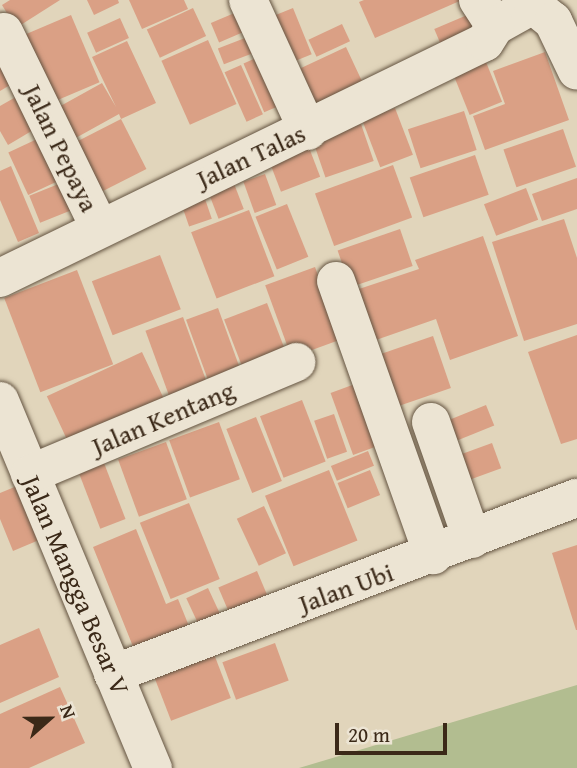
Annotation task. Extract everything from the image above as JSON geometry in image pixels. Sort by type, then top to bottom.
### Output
[{"type":"street","points":[[248,0],[308,131]]},
{"type":"street","name":"Jalan Talas","points":[[0,278],[99,226],[308,131],[485,42],[486,13],[533,5],[554,20],[577,71]]},
{"type":"street","name":"Jalan Pepaya","points":[[4,32],[99,226]]},
{"type":"street","points":[[336,281],[433,555]]},
{"type":"street","name":"Jalan Kentang","points":[[30,474],[296,362]]},
{"type":"street","name":"Jalan Mangga Besar V","points":[[0,401],[153,768]]},
{"type":"street","points":[[431,422],[472,539]]},
{"type":"street","name":"Jalan Ubi","points":[[113,674],[433,555],[577,498]]},
{"type":"green space","points":[[577,685],[577,768],[299,768]]},
{"type":"building","points":[[10,0],[60,0],[16,28],[2,5]]},
{"type":"building","points":[[87,0],[118,0],[119,3],[94,15]]},
{"type":"building","points":[[129,0],[184,0],[188,9],[142,29]]},
{"type":"building","points":[[462,0],[375,38],[359,2]]},
{"type":"building","points":[[193,8],[206,36],[160,58],[147,30]]},
{"type":"building","points":[[293,8],[312,54],[288,64],[269,18]]},
{"type":"building","points":[[244,9],[252,28],[219,42],[211,23]]},
{"type":"building","points":[[472,13],[481,34],[443,50],[434,29]]},
{"type":"building","points":[[71,15],[100,82],[42,106],[14,39]]},
{"type":"building","points":[[120,18],[129,38],[96,53],[87,33]]},
{"type":"building","points":[[342,24],[350,41],[316,57],[308,40]]},
{"type":"building","points":[[258,33],[264,49],[224,64],[218,48]]},
{"type":"building","points":[[208,40],[236,104],[190,125],[161,61]]},
{"type":"building","points":[[127,41],[156,103],[121,119],[119,114],[63,145],[46,114],[102,83],[116,107],[92,57]]},
{"type":"building","points":[[346,47],[364,85],[313,109],[295,71]]},
{"type":"building","points":[[545,52],[569,120],[485,150],[473,116],[505,104],[493,71]]},
{"type":"building","points":[[261,56],[282,105],[264,112],[244,63]]},
{"type":"building","points":[[0,61],[20,79],[0,91]]},
{"type":"building","points":[[486,62],[502,102],[470,115],[454,75]]},
{"type":"building","points":[[241,65],[263,114],[247,122],[225,72]]},
{"type":"building","points":[[21,94],[40,126],[8,145],[0,131],[0,106]]},
{"type":"building","points":[[395,108],[413,155],[380,167],[362,121]]},
{"type":"building","points":[[464,111],[477,150],[421,168],[408,129]]},
{"type":"building","points":[[121,119],[146,169],[91,197],[66,147]]},
{"type":"building","points":[[361,124],[374,161],[325,177],[313,141]]},
{"type":"building","points":[[563,129],[576,167],[516,187],[503,150]]},
{"type":"building","points":[[50,133],[70,176],[28,195],[8,152]]},
{"type":"building","points":[[308,145],[320,177],[281,192],[269,160]]},
{"type":"building","points":[[475,155],[489,195],[423,217],[410,177]]},
{"type":"building","points":[[393,165],[412,218],[334,246],[315,193]]},
{"type":"building","points":[[11,166],[39,233],[18,242],[0,200],[0,171]]},
{"type":"building","points":[[265,174],[276,205],[255,213],[243,182]]},
{"type":"building","points":[[577,178],[577,209],[542,221],[532,194]]},
{"type":"building","points":[[71,179],[82,206],[40,223],[29,196]]},
{"type":"building","points":[[233,181],[244,209],[219,219],[208,191]]},
{"type":"building","points":[[526,188],[538,220],[496,236],[484,204]]},
{"type":"building","points":[[204,196],[212,219],[189,227],[181,204]]},
{"type":"building","points":[[287,204],[308,257],[277,270],[255,217]]},
{"type":"building","points":[[249,210],[274,276],[217,299],[191,232]]},
{"type":"building","points":[[564,219],[577,258],[577,324],[524,341],[492,242]]},
{"type":"building","points":[[400,229],[413,266],[350,287],[338,250]]},
{"type":"building","points":[[483,236],[518,336],[450,360],[436,319],[376,340],[359,289],[419,269],[415,260]]},
{"type":"building","points":[[160,255],[181,309],[113,335],[92,281]]},
{"type":"building","points":[[315,267],[341,339],[292,357],[265,285]]},
{"type":"building","points":[[77,270],[113,364],[40,392],[4,298]]},
{"type":"building","points":[[267,303],[291,365],[248,381],[224,319]]},
{"type":"building","points":[[218,308],[244,378],[212,390],[186,320]]},
{"type":"building","points":[[183,317],[209,389],[172,403],[145,331]]},
{"type":"building","points":[[577,335],[577,439],[561,444],[528,352]]},
{"type":"building","points":[[433,336],[451,388],[398,406],[380,354]]},
{"type":"building","points":[[142,352],[169,409],[73,453],[47,396]]},
{"type":"building","points":[[355,384],[378,446],[353,455],[331,393]]},
{"type":"building","points":[[302,400],[326,462],[284,478],[260,416]]},
{"type":"building","points":[[486,405],[494,425],[452,443],[443,422]]},
{"type":"building","points":[[334,414],[347,452],[327,459],[314,421]]},
{"type":"building","points":[[256,417],[282,481],[252,493],[226,429]]},
{"type":"building","points":[[219,422],[240,479],[190,497],[169,440]]},
{"type":"building","points":[[166,442],[187,499],[139,517],[118,459]]},
{"type":"building","points":[[492,443],[501,468],[458,484],[449,459]]},
{"type":"building","points":[[368,451],[374,466],[337,481],[331,466]]},
{"type":"building","points":[[104,463],[126,519],[100,529],[79,473]]},
{"type":"building","points":[[329,470],[357,540],[293,566],[265,496]]},
{"type":"building","points":[[370,470],[380,495],[348,508],[338,483]]},
{"type":"building","points":[[17,486],[39,540],[13,551],[0,519],[0,493]]},
{"type":"building","points":[[189,503],[220,579],[171,599],[140,523]]},
{"type":"building","points":[[264,506],[286,553],[259,566],[237,519]]},
{"type":"building","points":[[136,529],[166,604],[178,599],[191,631],[136,654],[93,547]]},
{"type":"building","points":[[577,545],[577,630],[576,630],[552,553]]},
{"type":"building","points":[[257,571],[267,595],[228,611],[218,587]]},
{"type":"building","points":[[208,588],[224,622],[202,633],[186,598]]},
{"type":"building","points":[[39,628],[59,677],[0,703],[0,645]]},
{"type":"building","points":[[275,643],[289,681],[236,700],[222,662]]},
{"type":"building","points":[[214,654],[231,698],[171,721],[154,677]]},
{"type":"building","points":[[60,687],[85,743],[29,768],[0,768],[0,714]]}]
